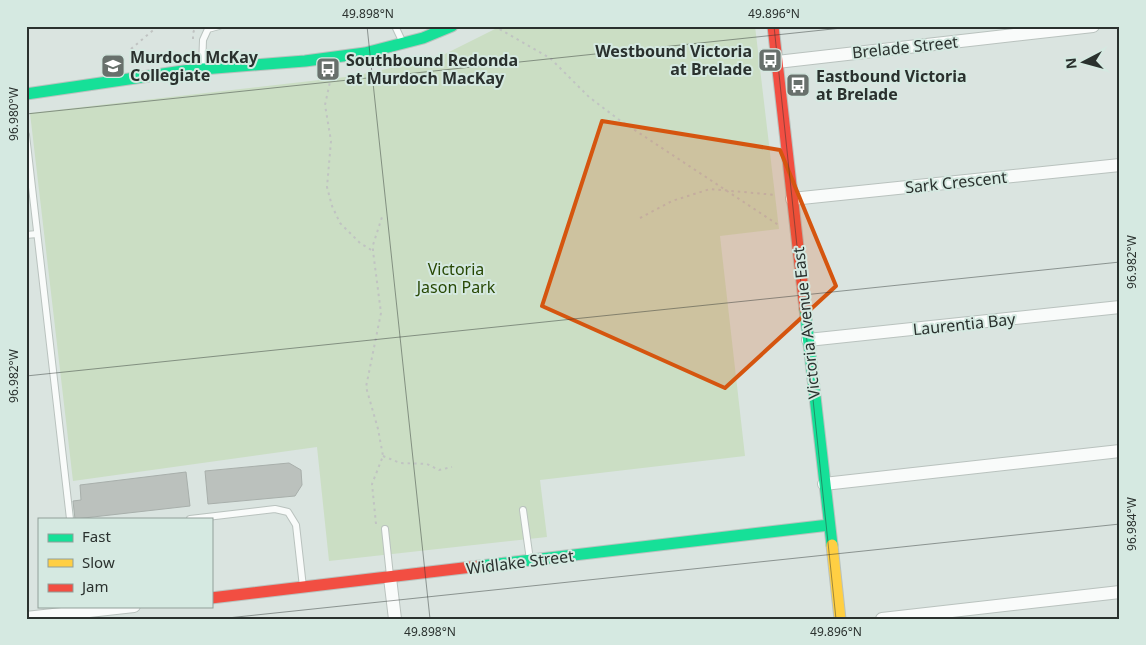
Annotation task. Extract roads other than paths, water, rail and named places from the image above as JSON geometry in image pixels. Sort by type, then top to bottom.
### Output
[{"type":"street","points":[[26,94],[202,69],[377,52],[404,45],[452,26]]},
{"type":"street","name":"Victoria Avenue East","points":[[773,26],[840,619]]},
{"type":"street","name":"Brelade Street","points":[[777,62],[1093,26]]},
{"type":"street","name":"Sark Crescent","points":[[792,199],[1120,165]]},
{"type":"street","name":"Laurentia Bay","points":[[808,340],[1120,307]]},
{"type":"street","points":[[824,484],[1120,451]]},
{"type":"street","name":"Widlake Street","points":[[212,598],[829,525]]},
{"type":"street","points":[[390,578],[395,619]]},
{"type":"street","points":[[882,619],[1120,592]]},
{"type":"street","points":[[26,618],[116,608]]},
{"type":"lane","points":[[202,69],[203,40],[208,29],[219,26]]},
{"type":"lane","points":[[396,26],[404,45]]},
{"type":"lane","points":[[26,136],[70,518]]},
{"type":"lane","points":[[26,235],[37,234]]},
{"type":"lane","points":[[200,518],[276,510],[288,512],[296,525],[303,587]]},
{"type":"lane","points":[[523,510],[530,561]]},
{"type":"lane","points":[[385,529],[390,578]]},
{"type":"place","name":"Westbound Victoria at Brelade","points":[[770,60]]},
{"type":"place","name":"Murdoch McKay Collegiate","points":[[113,66]]},
{"type":"place","name":"Southbound Redonda at Murdoch MacKay","points":[[328,69]]},
{"type":"place","name":"Eastbound Victoria at Brelade","points":[[798,85]]},
{"type":"park label","name":"Victoria Jason Park","points":[[456,278]]}]
